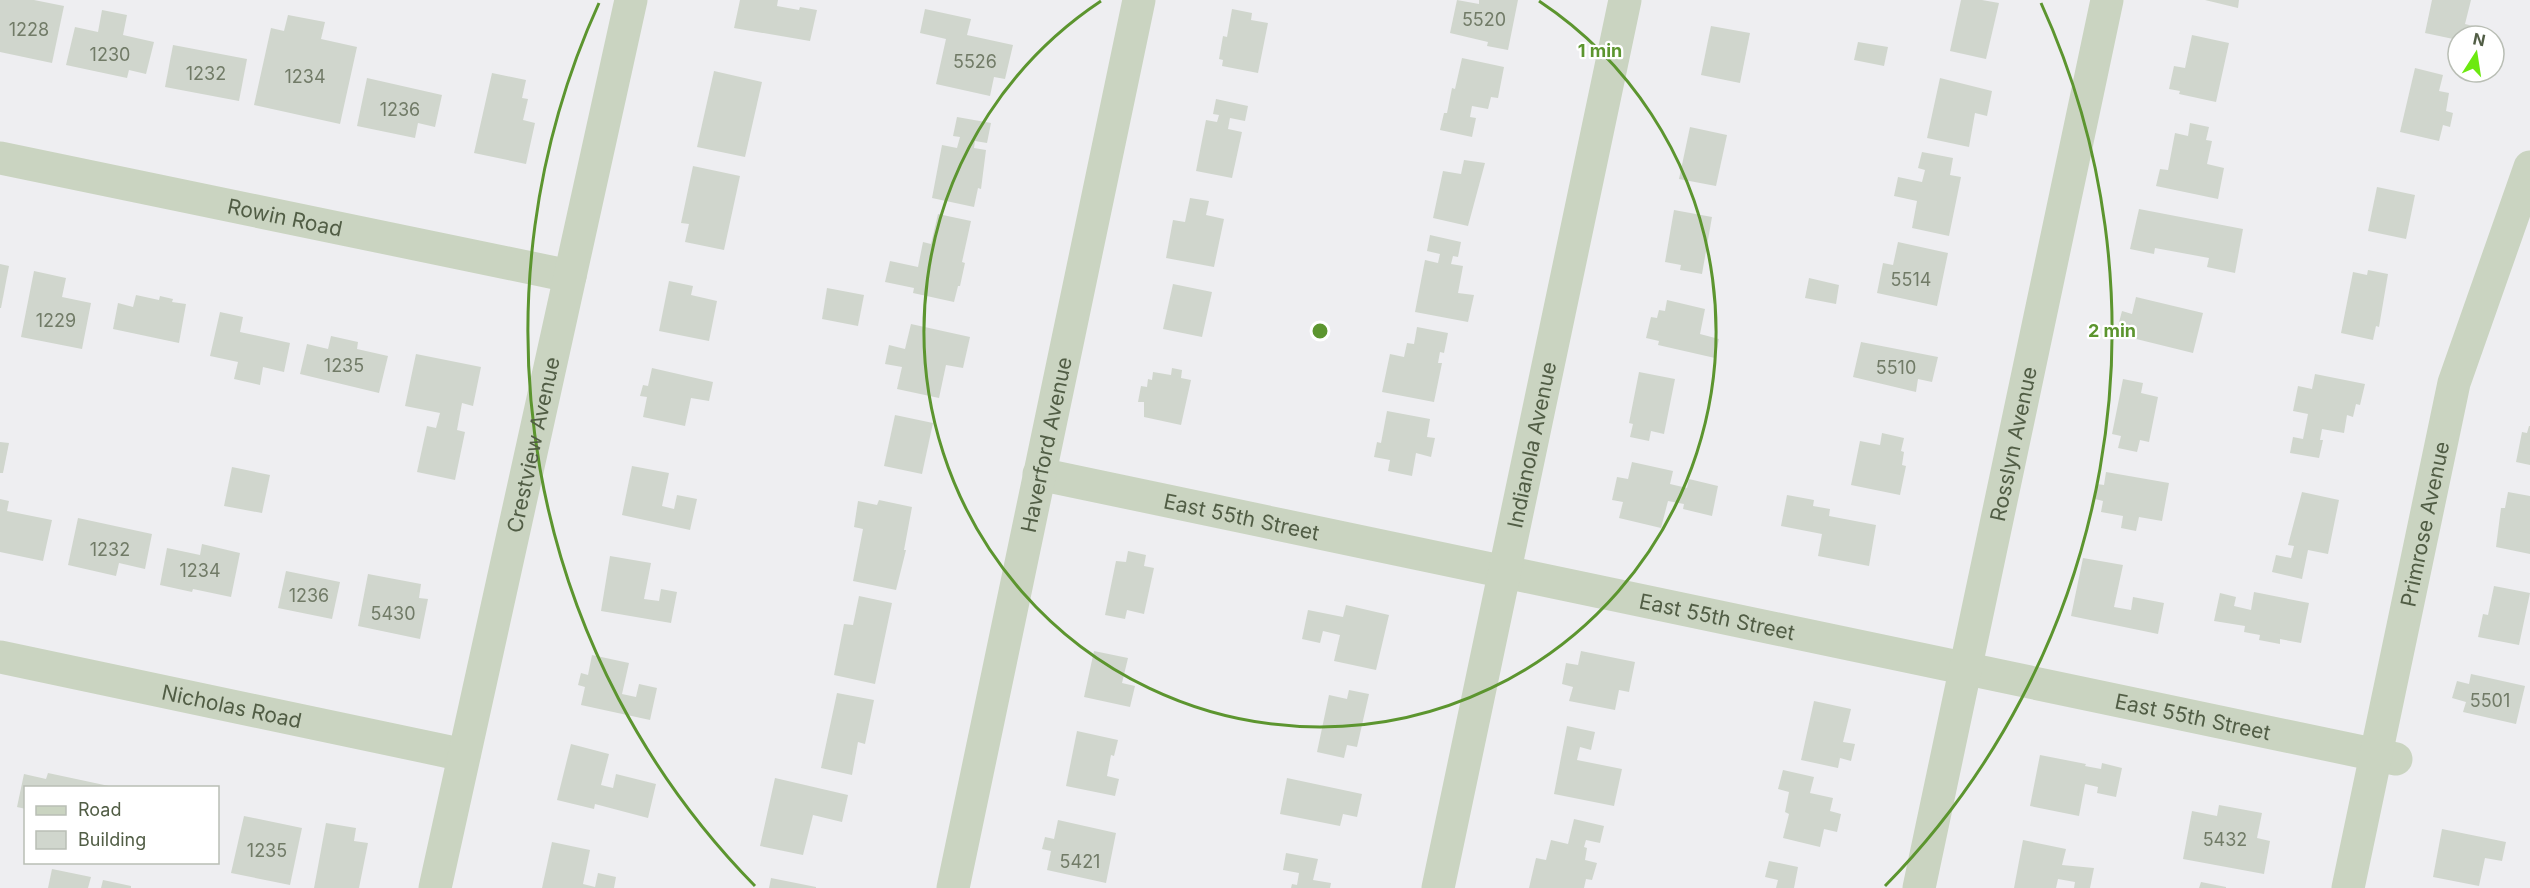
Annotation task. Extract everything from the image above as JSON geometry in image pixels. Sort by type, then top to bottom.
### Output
[{"type":"street","name":"Crestview Avenue","points":[[435,888],[632,0]]},
{"type":"street","name":"Haverford Avenue","points":[[953,888],[1139,0]]},
{"type":"street","name":"Indianola Avenue","points":[[1438,888],[1625,0]]},
{"type":"street","name":"Rosslyn Avenue","points":[[1919,888],[2107,0]]},
{"type":"street","name":"Rowin Road","points":[[0,158],[570,276]]},
{"type":"street","name":"Primrose Avenue","points":[[2348,888],[2386,757],[2454,383],[2530,167]]},
{"type":"street","name":"East 55th Street","points":[[1039,474],[2386,757]]},
{"type":"street","name":"Nicholas Road","points":[[0,657],[464,755]]},
{"type":"building","points":[[0,0],[34,0],[64,6],[52,63],[0,52]]},
{"type":"building","points":[[740,0],[778,0],[777,6],[817,10],[810,41],[734,28]]},
{"type":"building","points":[[1457,0],[1479,4],[1479,0],[1518,0],[1508,50],[1487,46],[1488,42],[1450,33]]},
{"type":"building","points":[[1961,0],[1999,3],[1986,59],[1950,51]]},
{"type":"building","points":[[2205,0],[2239,0],[2238,8]]},
{"type":"building","points":[[2432,0],[2471,0],[2465,24],[2446,24],[2446,37],[2425,33]]},
{"type":"building","points":[[925,9],[971,19],[967,35],[1013,45],[1005,79],[994,77],[990,96],[936,84],[946,39],[920,33]]},
{"type":"building","points":[[1232,9],[1252,13],[1251,20],[1268,23],[1258,73],[1222,66],[1223,60],[1219,59],[1223,36],[1227,37]]},
{"type":"building","points":[[102,10],[127,15],[123,35],[154,42],[146,74],[129,70],[127,78],[66,65],[75,27],[98,32]]},
{"type":"building","points":[[288,15],[325,22],[321,39],[357,47],[340,124],[254,105],[271,28],[284,31]]},
{"type":"building","points":[[1711,26],[1750,33],[1740,83],[1701,75]]},
{"type":"building","points":[[2192,35],[2229,43],[2216,102],[2179,94],[2180,91],[2169,89],[2174,66],[2185,68]]},
{"type":"building","points":[[1858,42],[1888,47],[1884,66],[1854,60]]},
{"type":"building","points":[[173,45],[247,59],[239,101],[165,87]]},
{"type":"building","points":[[1462,58],[1504,67],[1498,98],[1491,97],[1488,109],[1472,106],[1470,117],[1476,118],[1472,137],[1440,130],[1444,113],[1447,113],[1452,88],[1455,89]]},
{"type":"building","points":[[2415,68],[2443,75],[2439,91],[2449,93],[2446,111],[2453,113],[2450,127],[2443,125],[2439,141],[2400,132]]},
{"type":"building","points":[[714,71],[762,82],[745,157],[697,147]]},
{"type":"building","points":[[492,73],[526,80],[522,98],[528,99],[523,120],[535,123],[526,164],[474,153]]},
{"type":"building","points":[[367,78],[442,95],[435,127],[418,123],[415,138],[357,126]]},
{"type":"building","points":[[1940,78],[1992,91],[1987,116],[1975,113],[1969,147],[1927,138]]},
{"type":"building","points":[[1216,99],[1248,106],[1245,121],[1230,118],[1228,129],[1242,132],[1232,178],[1196,171],[1206,120],[1217,122],[1219,115],[1213,114]]},
{"type":"building","points":[[957,117],[991,123],[987,143],[975,141],[974,148],[986,150],[981,189],[978,188],[974,207],[932,198],[942,145],[957,148],[960,137],[953,136]]},
{"type":"building","points":[[2190,123],[2209,127],[2206,140],[2212,141],[2207,164],[2224,168],[2218,199],[2156,186],[2160,169],[2168,170],[2175,133],[2188,136]]},
{"type":"building","points":[[1690,127],[1727,135],[1716,186],[1679,179]]},
{"type":"building","points":[[1922,152],[1953,158],[1950,175],[1961,177],[1949,236],[1912,228],[1917,201],[1894,196],[1898,177],[1922,182],[1925,170],[1918,168]]},
{"type":"building","points":[[1464,160],[1485,163],[1468,226],[1433,218],[1443,171],[1461,174]]},
{"type":"building","points":[[693,166],[740,176],[724,250],[685,242],[689,224],[681,223]]},
{"type":"building","points":[[2377,187],[2415,195],[2406,239],[2368,231]]},
{"type":"building","points":[[1190,198],[1209,201],[1206,215],[1224,219],[1214,267],[1166,258],[1173,220],[1185,222]]},
{"type":"building","points":[[2139,209],[2243,229],[2235,273],[2207,267],[2209,258],[2155,248],[2154,254],[2130,249]]},
{"type":"building","points":[[1674,210],[1712,217],[1702,274],[1680,270],[1681,265],[1665,262]]},
{"type":"building","points":[[938,214],[971,221],[962,262],[965,263],[954,302],[913,293],[914,288],[885,282],[890,261],[918,267],[923,242],[931,244]]},
{"type":"building","points":[[1430,235],[1461,242],[1458,257],[1453,256],[1451,264],[1463,266],[1458,293],[1474,295],[1468,322],[1415,312],[1425,260],[1438,263],[1440,254],[1427,251]]},
{"type":"building","points":[[1898,242],[1948,253],[1937,306],[1877,293],[1883,263],[1893,265]]},
{"type":"building","points":[[0,264],[9,266],[1,308],[0,308]]},
{"type":"building","points":[[2368,270],[2388,274],[2379,327],[2376,326],[2373,340],[2341,333],[2353,272],[2367,275]]},
{"type":"building","points":[[34,271],[66,278],[62,297],[91,303],[82,349],[21,337]]},
{"type":"building","points":[[1809,278],[1839,285],[1836,304],[1805,298]]},
{"type":"building","points":[[669,281],[693,286],[691,295],[717,301],[709,341],[659,331]]},
{"type":"building","points":[[1173,284],[1212,292],[1202,337],[1163,329]]},
{"type":"building","points":[[827,288],[864,295],[858,326],[822,319]]},
{"type":"building","points":[[136,295],[159,300],[160,296],[173,299],[172,302],[186,304],[179,343],[113,329],[118,303],[133,307]]},
{"type":"building","points":[[2136,297],[2203,313],[2193,353],[2116,334],[2122,311],[2132,314]]},
{"type":"building","points":[[1667,300],[1705,309],[1700,334],[1719,339],[1715,358],[1658,345],[1659,341],[1646,338],[1651,317],[1657,318],[1659,310],[1665,311]]},
{"type":"building","points":[[220,312],[243,317],[240,332],[290,343],[284,372],[263,367],[260,385],[234,379],[238,362],[210,356]]},
{"type":"building","points":[[911,324],[970,337],[963,368],[946,365],[939,398],[897,389],[902,367],[885,364],[889,345],[905,349]]},
{"type":"building","points":[[1417,327],[1448,333],[1444,353],[1440,352],[1438,363],[1442,363],[1434,402],[1382,392],[1390,354],[1404,357],[1407,343],[1414,344]]},
{"type":"building","points":[[331,336],[358,342],[357,349],[388,356],[379,393],[300,374],[307,344],[328,349]]},
{"type":"building","points":[[1861,342],[1938,357],[1932,382],[1918,379],[1916,392],[1853,377]]},
{"type":"building","points":[[416,354],[481,367],[473,406],[462,403],[457,430],[465,432],[455,480],[417,472],[427,426],[436,428],[440,413],[405,406]]},
{"type":"building","points":[[652,368],[713,382],[709,401],[691,398],[685,426],[643,417],[647,397],[640,396],[643,385],[648,386]]},
{"type":"building","points":[[1172,368],[1182,370],[1181,378],[1191,380],[1181,425],[1144,417],[1144,402],[1138,402],[1141,386],[1147,387],[1148,379],[1152,380],[1153,372],[1171,375]]},
{"type":"building","points":[[1639,372],[1675,379],[1664,434],[1651,431],[1649,441],[1630,437],[1633,424],[1629,423]]},
{"type":"building","points":[[2315,374],[2365,384],[2360,405],[2356,404],[2353,417],[2347,415],[2344,433],[2322,429],[2320,440],[2323,440],[2319,458],[2290,453],[2293,437],[2303,439],[2308,414],[2293,411],[2298,386],[2312,389]]},
{"type":"building","points":[[2123,379],[2143,383],[2141,393],[2158,397],[2149,442],[2140,440],[2137,452],[2118,448],[2121,436],[2112,434]]},
{"type":"building","points":[[1387,411],[1430,419],[1427,437],[1435,438],[1431,457],[1416,453],[1412,476],[1388,471],[1390,460],[1374,457],[1377,442],[1381,443]]},
{"type":"building","points":[[895,415],[933,423],[922,474],[884,466]]},
{"type":"building","points":[[2529,426],[2530,465],[2516,462],[2522,432],[2527,433]]},
{"type":"building","points":[[1882,433],[1904,438],[1901,451],[1904,452],[1902,465],[1906,466],[1900,495],[1851,485],[1860,441],[1880,445]]},
{"type":"building","points":[[0,442],[9,443],[3,473],[0,473]]},
{"type":"building","points":[[1632,462],[1673,471],[1670,484],[1687,488],[1689,479],[1718,486],[1712,516],[1683,509],[1684,504],[1668,501],[1661,528],[1619,518],[1623,502],[1612,500],[1617,477],[1628,479]]},
{"type":"building","points":[[632,466],[669,473],[662,506],[674,509],[677,495],[697,499],[690,530],[622,515]]},
{"type":"building","points":[[232,467],[270,475],[262,513],[224,506]]},
{"type":"building","points":[[2106,472],[2169,483],[2162,521],[2139,517],[2136,531],[2121,528],[2123,516],[2101,512],[2103,501],[2095,499],[2097,484],[2104,485]]},
{"type":"building","points":[[2302,492],[2339,500],[2328,554],[2308,550],[2302,579],[2272,572],[2276,555],[2291,558],[2294,546],[2288,545]]},
{"type":"building","points":[[2508,492],[2530,496],[2530,554],[2496,547],[2501,508],[2505,508]]},
{"type":"building","points":[[1787,495],[1814,500],[1813,506],[1830,509],[1829,516],[1876,525],[1869,566],[1818,556],[1822,534],[1781,526]]},
{"type":"building","points":[[0,499],[9,501],[7,511],[52,520],[43,561],[0,552]]},
{"type":"building","points":[[879,500],[912,507],[904,550],[906,550],[896,590],[853,581],[863,529],[854,527],[858,501],[877,505]]},
{"type":"building","points":[[78,518],[152,534],[145,569],[119,563],[116,576],[68,565]]},
{"type":"building","points":[[202,544],[240,553],[231,597],[160,585],[167,548],[200,555]]},
{"type":"building","points":[[1128,551],[1146,555],[1144,566],[1154,568],[1144,614],[1127,610],[1125,619],[1105,615],[1116,561],[1126,562]]},
{"type":"building","points":[[610,556],[651,563],[644,599],[659,601],[661,589],[677,592],[671,623],[601,611]]},
{"type":"building","points":[[2083,558],[2123,565],[2114,607],[2131,610],[2133,597],[2164,603],[2158,634],[2071,616]]},
{"type":"building","points":[[286,571],[340,582],[332,619],[278,608]]},
{"type":"building","points":[[368,574],[421,584],[419,598],[428,599],[420,639],[358,626]]},
{"type":"building","points":[[2494,586],[2530,593],[2519,645],[2478,637],[2483,614],[2488,615]]},
{"type":"building","points":[[2254,592],[2309,603],[2301,643],[2280,639],[2280,644],[2259,640],[2260,635],[2244,632],[2245,626],[2214,621],[2220,593],[2236,597],[2234,606],[2251,610]]},
{"type":"building","points":[[859,596],[892,603],[875,684],[834,675],[844,624],[853,625]]},
{"type":"building","points":[[1346,605],[1389,615],[1376,670],[1334,661],[1340,635],[1323,631],[1320,643],[1302,639],[1308,610],[1343,617]]},
{"type":"building","points":[[1094,651],[1128,658],[1122,683],[1135,686],[1130,707],[1084,697]]},
{"type":"building","points":[[1581,651],[1635,662],[1629,692],[1619,690],[1615,710],[1569,701],[1573,687],[1562,684],[1566,663],[1578,665]]},
{"type":"building","points":[[592,655],[629,663],[622,694],[636,697],[639,684],[657,688],[650,720],[581,705],[585,687],[578,685],[581,673],[588,675]]},
{"type":"building","points":[[2471,674],[2525,686],[2516,724],[2463,712],[2466,702],[2452,698],[2457,681],[2469,684]]},
{"type":"building","points":[[1349,690],[1369,694],[1357,747],[1347,745],[1344,758],[1317,752],[1329,695],[1347,699]]},
{"type":"building","points":[[837,693],[874,700],[865,744],[858,742],[852,775],[821,768]]},
{"type":"building","points":[[1814,701],[1851,709],[1843,742],[1855,744],[1851,761],[1840,758],[1838,768],[1801,760]]},
{"type":"building","points":[[1567,726],[1595,732],[1591,750],[1580,747],[1577,760],[1622,769],[1614,806],[1554,794]]},
{"type":"building","points":[[1077,731],[1118,740],[1114,756],[1111,755],[1107,776],[1119,779],[1115,796],[1066,786]]},
{"type":"building","points":[[571,744],[609,754],[601,785],[613,788],[616,774],[656,784],[648,818],[595,804],[594,809],[557,800]]},
{"type":"building","points":[[2040,755],[2101,769],[2102,763],[2122,768],[2116,797],[2097,793],[2098,787],[2085,784],[2079,816],[2030,806]]},
{"type":"building","points":[[1783,770],[1814,777],[1810,793],[1833,798],[1830,811],[1841,814],[1837,832],[1824,829],[1820,847],[1783,838],[1789,814],[1785,812],[1789,792],[1778,789]]},
{"type":"building","points":[[48,773],[109,786],[24,786],[24,809],[17,807],[24,774],[46,779]]},
{"type":"building","points":[[775,778],[848,795],[842,822],[813,815],[803,855],[760,846]]},
{"type":"building","points":[[1287,778],[1362,794],[1357,817],[1343,814],[1340,826],[1280,814]]},
{"type":"building","points":[[2219,805],[2262,813],[2257,838],[2270,841],[2264,874],[2183,859],[2192,811],[2217,816]]},
{"type":"building","points":[[244,816],[302,828],[290,885],[231,873]]},
{"type":"building","points":[[1574,819],[1604,826],[1600,843],[1586,840],[1584,847],[1587,848],[1585,860],[1597,863],[1592,880],[1586,879],[1584,888],[1529,888],[1536,858],[1546,860],[1551,840],[1568,844]]},
{"type":"building","points":[[1058,820],[1116,833],[1106,883],[1047,870],[1051,851],[1042,849],[1045,837],[1054,839]]},
{"type":"building","points":[[326,823],[356,828],[354,841],[368,843],[359,888],[314,888]]},
{"type":"building","points":[[2442,829],[2506,842],[2502,861],[2485,858],[2479,886],[2433,877]]},
{"type":"building","points":[[2023,840],[2066,849],[2062,865],[2094,868],[2090,888],[2074,888],[2075,882],[2058,879],[2056,888],[2014,888]]},
{"type":"building","points":[[552,842],[590,850],[583,884],[595,887],[598,873],[616,877],[614,888],[542,888]]},
{"type":"building","points":[[1286,853],[1318,859],[1313,880],[1331,883],[1330,888],[1291,888],[1292,884],[1297,885],[1299,873],[1283,870]]},
{"type":"building","points":[[1769,861],[1798,867],[1794,888],[1776,888],[1778,880],[1765,877]]},
{"type":"building","points":[[52,869],[91,877],[88,888],[48,888]]},
{"type":"building","points":[[771,878],[816,887],[816,888],[769,888]]},
{"type":"building","points":[[103,880],[131,886],[131,888],[101,888]]},
{"type":"building","points":[[2201,882],[2226,887],[2226,888],[2199,888]]}]
